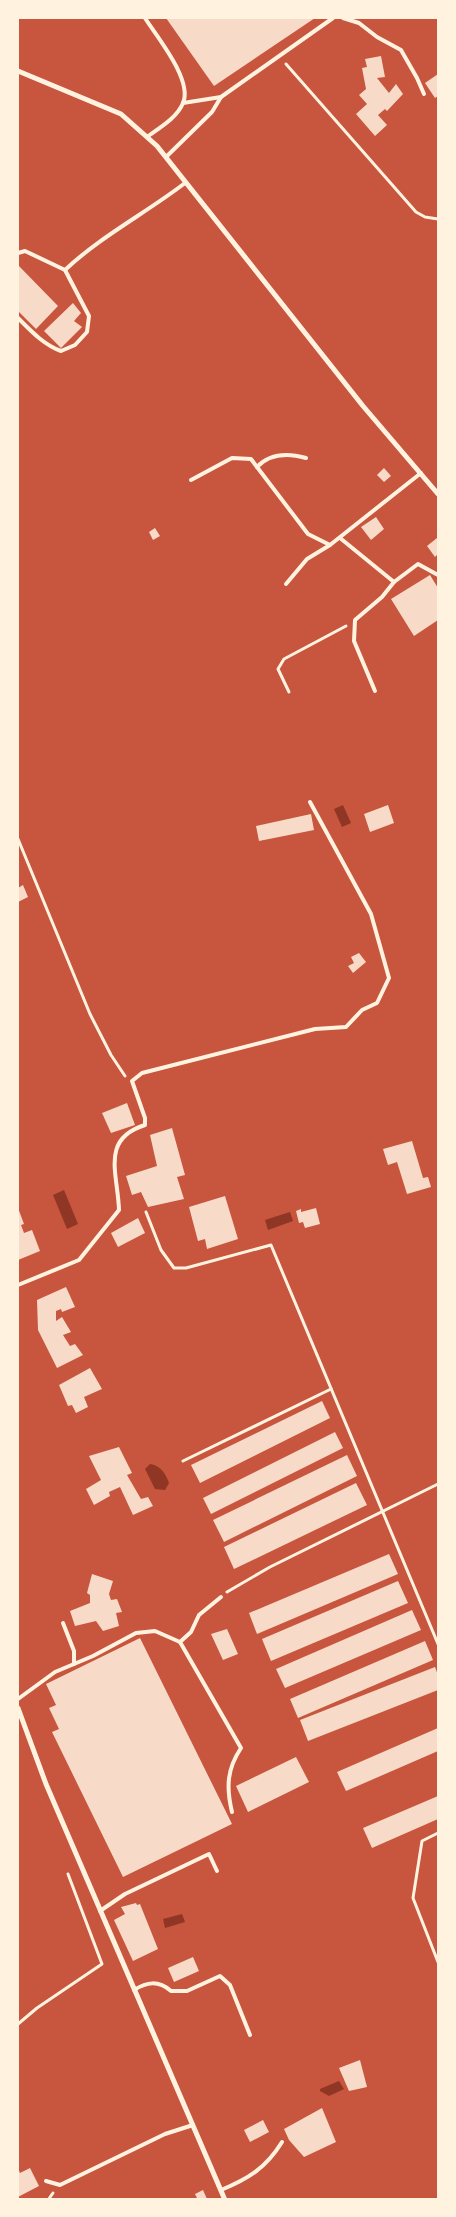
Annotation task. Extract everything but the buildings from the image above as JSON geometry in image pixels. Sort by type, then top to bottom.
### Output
[{"type":"street","points":[[18,72],[120,114],[147,137],[166,157],[363,406],[438,494]]},
{"type":"street","points":[[18,1708],[46,1784],[225,2200]]},
{"type":"lane","points":[[145,18],[174,63],[185,86],[183,103],[168,122],[147,137]]},
{"type":"lane","points":[[166,157],[212,112],[221,97],[333,18]]},
{"type":"lane","points":[[343,18],[358,23],[377,37],[400,50],[417,78],[424,94]]},
{"type":"lane","points":[[183,103],[221,97]]},
{"type":"lane","points":[[65,270],[84,252],[152,208],[185,183]]},
{"type":"lane","points":[[18,253],[25,251],[65,270],[89,316],[87,332],[75,345],[62,351],[52,348],[18,318]]},
{"type":"lane","points":[[257,467],[265,458],[290,454],[306,458]]},
{"type":"lane","points":[[190,480],[232,458],[243,457],[251,459],[308,534],[330,546]]},
{"type":"lane","points":[[286,584],[307,559],[330,546],[421,473]]},
{"type":"lane","points":[[340,538],[394,582]]},
{"type":"lane","points":[[376,692],[354,641],[355,620],[382,598],[394,582],[418,564],[438,575]]},
{"type":"lane","points":[[18,1285],[79,1260],[119,1210],[114,1149],[122,1136],[133,1129],[145,1125],[145,1118],[132,1081],[142,1072],[315,1029],[346,1027],[362,1010],[377,1003],[389,978],[371,914],[310,802]]},
{"type":"lane","points":[[180,1642],[190,1632],[199,1615],[221,1597]]},
{"type":"lane","points":[[63,1623],[74,1651],[74,1664]]},
{"type":"lane","points":[[18,1699],[55,1672],[136,1633],[156,1631],[180,1642],[241,1748],[231,1763],[227,1790],[232,1812]]},
{"type":"lane","points":[[100,1910],[126,1894],[209,1854],[217,1871]]},
{"type":"lane","points":[[134,1990],[147,1982],[164,1984],[171,1991],[187,1991],[220,1976],[230,1986],[250,2035]]},
{"type":"lane","points":[[46,2181],[60,2185],[165,2134],[193,2125]]},
{"type":"lane","points":[[221,2190],[235,2184],[270,2161],[282,2142]]},
{"type":"path","points":[[279,56],[416,212],[425,218],[438,219]]},
{"type":"path","points":[[289,692],[278,669],[284,658],[355,620]]},
{"type":"path","points":[[18,838],[90,1014],[122,1074],[132,1081]]},
{"type":"path","points":[[146,1212],[161,1250],[174,1268],[186,1268],[271,1245],[438,1644]]},
{"type":"path","points":[[183,1461],[331,1388]]},
{"type":"path","points":[[221,1597],[233,1586],[270,1566],[438,1484]]},
{"type":"path","points":[[438,1833],[422,1841],[413,1898],[438,1962]]},
{"type":"path","points":[[18,2024],[37,2008],[102,1964],[68,1874]]},
{"type":"shaded area","points":[[343,805],[351,823],[342,827],[334,809]]},
{"type":"shaded area","points":[[64,1190],[78,1224],[67,1229],[53,1195]]},
{"type":"shaded area","points":[[290,1212],[293,1221],[268,1230],[265,1220]]},
{"type":"shaded area","points":[[150,1464],[160,1468],[166,1476],[169,1483],[165,1490],[155,1489],[145,1469]]},
{"type":"shaded area","points":[[182,1914],[185,1922],[165,1928],[163,1919]]},
{"type":"shaded area","points":[[339,2081],[344,2089],[329,2096],[320,2091],[320,2089]]}]
